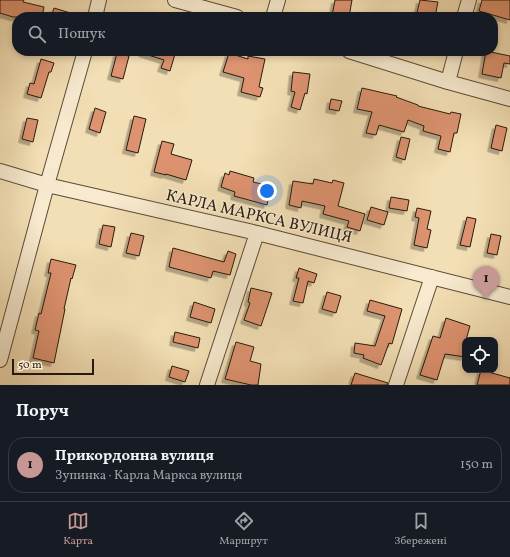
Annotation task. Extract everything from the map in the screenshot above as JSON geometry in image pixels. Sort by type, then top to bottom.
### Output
[{"type":"street","points":[[95,12],[99,0]]},
{"type":"street","points":[[175,0],[219,12]]},
{"type":"street","points":[[275,12],[278,0]]},
{"type":"street","points":[[465,12],[469,0]]},
{"type":"street","points":[[0,360],[84,56]]},
{"type":"street","points":[[365,56],[448,82],[510,99]]},
{"type":"street","points":[[448,82],[455,56]]},
{"type":"street","name":"КАРЛА МАРКСА ВУЛИЦЯ","points":[[0,171],[47,185],[257,233],[510,297]]},
{"type":"street","points":[[207,385],[257,233]]},
{"type":"street","points":[[396,385],[432,277]]},
{"type":"building","points":[[0,0],[24,0],[23,2],[44,7],[43,12],[12,12],[12,17],[0,13]]},
{"type":"building","points":[[335,0],[352,0],[350,12],[333,12]]},
{"type":"building","points":[[420,0],[438,2],[436,12],[417,12]]},
{"type":"building","points":[[482,0],[510,0],[510,20],[498,17],[498,12],[479,11]]},
{"type":"building","points":[[54,8],[67,12],[53,12]]},
{"type":"building","points":[[498,54],[510,56],[510,64],[504,63],[501,78],[482,74],[485,56],[498,56]]},
{"type":"building","points":[[116,56],[129,56],[123,79],[111,76]]},
{"type":"building","points":[[151,56],[174,56],[170,71],[161,68],[164,60]]},
{"type":"building","points":[[228,56],[238,56],[248,59],[248,56],[265,59],[259,87],[263,88],[260,97],[241,92],[244,78],[223,72]]},
{"type":"building","points":[[41,59],[54,63],[51,72],[49,72],[41,98],[27,94],[30,83],[34,84]]},
{"type":"building","points":[[293,72],[310,74],[307,94],[305,93],[300,110],[291,107],[295,92],[291,91]]},
{"type":"building","points":[[362,88],[397,96],[396,97],[418,106],[450,114],[451,112],[461,114],[457,133],[454,133],[450,152],[438,149],[441,136],[423,131],[424,126],[408,120],[404,132],[379,125],[376,135],[366,133],[372,112],[357,109]]},
{"type":"building","points":[[331,99],[342,101],[339,111],[329,109]]},
{"type":"building","points":[[95,108],[106,112],[100,133],[89,129]]},
{"type":"building","points":[[134,116],[146,119],[138,153],[126,150]]},
{"type":"building","points":[[27,118],[38,120],[33,142],[22,139]]},
{"type":"building","points":[[496,125],[507,128],[502,151],[491,148]]},
{"type":"building","points":[[401,137],[410,139],[405,160],[396,157]]},
{"type":"building","points":[[162,141],[174,144],[171,154],[192,160],[186,180],[154,172]]},
{"type":"building","points":[[230,171],[254,178],[253,182],[271,186],[267,205],[234,196],[235,192],[221,187],[225,173],[229,175]]},
{"type":"building","points":[[314,179],[332,183],[333,180],[344,183],[338,206],[365,214],[360,231],[347,227],[349,221],[323,214],[325,206],[302,201],[301,208],[289,205],[293,181],[313,184]]},
{"type":"building","points":[[391,197],[409,200],[407,211],[389,208]]},
{"type":"building","points":[[371,207],[388,212],[384,225],[367,220]]},
{"type":"building","points":[[417,208],[431,211],[427,229],[431,230],[427,248],[414,245],[419,218],[415,217]]},
{"type":"building","points":[[467,217],[476,219],[470,247],[460,245]]},
{"type":"building","points":[[103,225],[115,227],[111,247],[99,244]]},
{"type":"building","points":[[131,233],[144,236],[139,256],[126,253]]},
{"type":"building","points":[[491,234],[501,236],[497,255],[487,253]]},
{"type":"building","points":[[173,248],[224,262],[228,251],[236,254],[230,275],[213,271],[211,278],[169,267]]},
{"type":"building","points":[[51,259],[76,265],[72,279],[71,278],[64,309],[54,363],[33,358],[39,331],[35,330],[39,313],[41,314],[51,273],[48,273]]},
{"type":"building","points":[[299,268],[317,274],[314,283],[308,281],[303,303],[293,301],[299,278],[296,278]]},
{"type":"building","points":[[251,288],[272,293],[261,326],[244,320],[250,303],[248,302]]},
{"type":"building","points":[[327,292],[341,296],[336,313],[322,309]]},
{"type":"building","points":[[370,300],[402,309],[392,344],[389,343],[381,365],[363,358],[364,355],[354,353],[355,343],[375,346],[385,316],[367,311]]},
{"type":"building","points":[[194,302],[215,309],[211,323],[190,317]]},
{"type":"building","points":[[446,318],[470,326],[467,337],[462,337],[462,357],[445,354],[437,380],[420,375],[433,336],[440,338]]},
{"type":"building","points":[[175,332],[200,338],[198,348],[173,342]]},
{"type":"building","points":[[236,342],[254,347],[250,361],[261,364],[258,385],[251,385],[225,379]]},
{"type":"building","points":[[172,366],[189,371],[185,382],[169,377]]},
{"type":"building","points":[[355,373],[388,383],[387,385],[351,385]]},
{"type":"building","points":[[480,373],[492,373],[510,378],[510,385],[477,385]]},
{"type":"place","name":"Прикордонна вулиця","points":[[486,299]]}]
